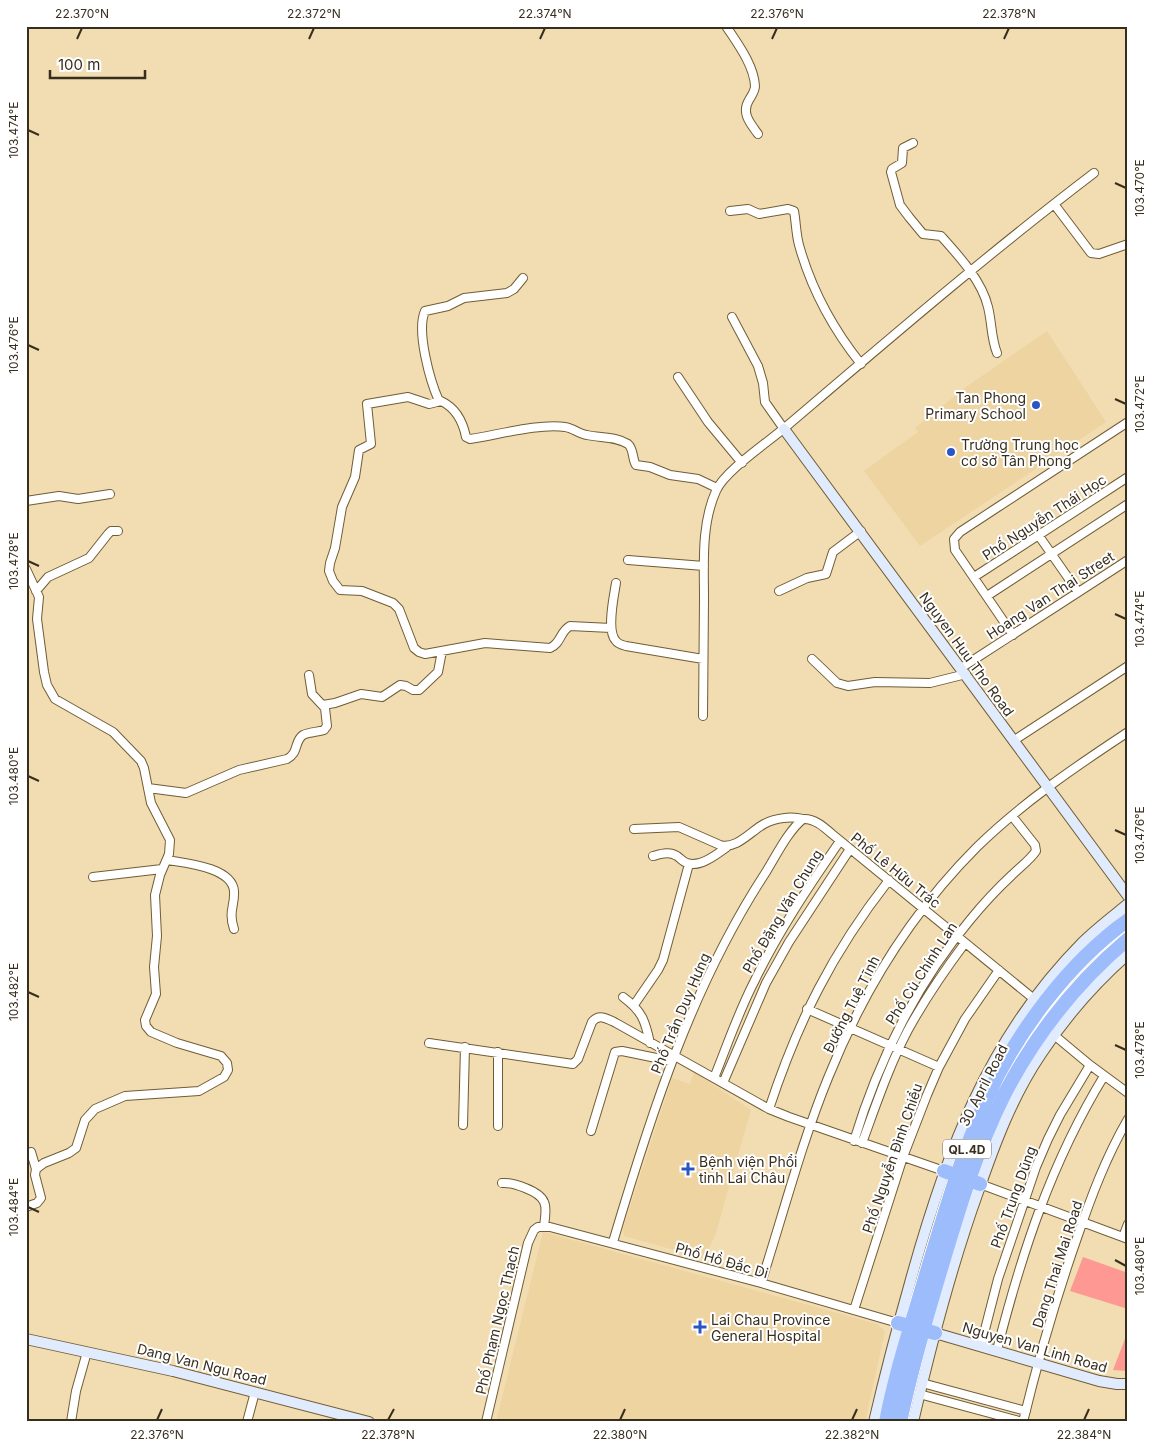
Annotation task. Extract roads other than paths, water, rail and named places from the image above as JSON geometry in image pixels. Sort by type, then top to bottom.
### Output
[{"type":"highway","name":"30 April Road","points":[[900,1422],[917,1328],[987,1098],[1008,1057],[1050,997],[1081,961],[1128,920]]},
{"type":"highway","name":"30 April Road","points":[[962,1178],[1022,1063],[1050,1031],[1082,982],[1128,939]]},
{"type":"highway","name":"30 April Road","points":[[886,1422],[898,1370],[917,1328]]},
{"type":"street","points":[[726,26],[743,51],[754,81],[754,90],[745,112],[758,134]]},
{"type":"street","points":[[914,144],[903,148],[902,163],[900,166],[892,169],[891,172],[900,204],[919,230],[926,235],[940,236],[970,271],[987,302],[992,337],[997,353]]},
{"type":"street","points":[[703,716],[704,566],[708,517],[717,488],[726,476],[970,271],[1094,173]]},
{"type":"street","points":[[1054,204],[1091,253],[1099,254],[1128,244]]},
{"type":"street","points":[[730,211],[748,209],[759,214],[788,209],[794,211],[799,244],[817,294],[840,337],[861,364]]},
{"type":"street","points":[[439,401],[424,351],[422,321],[425,311],[448,306],[464,298],[507,293],[514,289],[523,278]]},
{"type":"street","points":[[732,317],[758,366],[763,383],[765,402],[784,428]]},
{"type":"street","points":[[678,377],[712,427],[742,463]]},
{"type":"street","points":[[611,628],[570,626],[565,629],[556,645],[550,648],[485,643],[429,655],[418,652],[412,644],[402,616],[396,606],[387,599],[357,590],[340,590],[333,581],[329,567],[335,548],[342,507],[354,481],[359,450],[371,444],[367,404],[406,397],[429,404],[439,401],[446,403],[460,417],[468,438],[541,427],[568,427],[587,435],[603,436],[628,444],[636,465],[650,467],[670,475],[698,479],[717,488]]},
{"type":"street","points":[[1013,635],[955,550],[954,539],[960,532],[1128,422]]},
{"type":"street","name":"Nguyen Huu Tho Road","points":[[784,428],[1128,896]]},
{"type":"street","name":"Phố Nguyễn Thái Học","points":[[974,578],[1128,477]]},
{"type":"street","points":[[26,501],[59,496],[72,499],[91,498],[110,494]]},
{"type":"street","points":[[987,596],[1128,504]]},
{"type":"street","points":[[36,591],[48,577],[89,558],[111,531],[118,531]]},
{"type":"street","points":[[779,591],[807,578],[826,574],[833,552],[861,531]]},
{"type":"street","points":[[1039,536],[1078,592]]},
{"type":"street","points":[[628,560],[704,566]]},
{"type":"street","name":"Hoang Van Thai Street","points":[[812,659],[833,680],[843,686],[875,682],[930,682],[963,671],[1013,635],[1128,560]]},
{"type":"street","points":[[26,569],[36,591],[39,604],[37,619],[44,672],[51,693],[55,699],[117,735],[141,761],[151,803],[170,840],[171,846],[158,882],[154,904],[157,936],[154,968],[156,994],[145,1020],[146,1026],[152,1032],[177,1044],[224,1058],[227,1063],[228,1073],[199,1091],[125,1096],[95,1109],[85,1120],[76,1148],[69,1153],[44,1163],[36,1169]]},
{"type":"street","points":[[616,583],[611,628],[616,642],[626,646],[704,659]]},
{"type":"street","points":[[323,705],[361,694],[382,697],[400,686],[406,686],[415,691],[419,690],[438,672],[442,651]]},
{"type":"street","points":[[1013,741],[1128,666]]},
{"type":"street","points":[[148,788],[186,793],[232,773],[289,758],[295,752],[302,736],[326,729],[325,708],[312,694],[309,675]]},
{"type":"street","name":"Đường Tuệ Tĩnh","points":[[761,1283],[811,1125],[828,1078],[850,1028],[882,969],[924,908],[978,846],[1048,788],[1127,734]]},
{"type":"street","name":"Phố Cù Chính Lan","points":[[858,1142],[881,1091],[894,1047],[924,986],[957,936],[987,901],[1036,851],[1035,845],[1012,816]]},
{"type":"street","points":[[653,856],[670,853],[689,864],[708,859],[769,822],[788,818],[807,819]]},
{"type":"street","name":"Phố Lê Hữu Trác","points":[[807,819],[840,841],[1034,999]]},
{"type":"street","name":"Phố Trần Duy Hưng","points":[[613,1242],[636,1164],[673,1058],[711,969],[734,923],[788,837],[807,819]]},
{"type":"street","points":[[634,829],[679,827],[727,847]]},
{"type":"street","name":"Phố Đặng Văn Chung","points":[[714,1078],[742,1006],[768,955],[807,890],[840,841]]},
{"type":"street","name":"Phố Đặng Văn Chung","points":[[723,1083],[752,1012],[778,960],[850,849]]},
{"type":"street","points":[[167,860],[206,867],[216,871],[228,880],[234,891],[231,917],[234,929]]},
{"type":"street","points":[[634,1006],[663,960],[689,864]]},
{"type":"street","points":[[93,877],[162,869]]},
{"type":"street","points":[[769,1109],[780,1074],[823,978],[851,932],[889,880]]},
{"type":"street","name":"30 April Road","points":[[874,1422],[917,1328],[960,1246],[962,1178],[980,1085],[1002,1047],[1052,975],[1083,941],[1128,904]]},
{"type":"street","name":"Phố Cù Chính Lan","points":[[894,1047],[965,943]]},
{"type":"street","name":"30 April Road","points":[[1050,1031],[1128,954]]},
{"type":"street","points":[[768,955],[778,960]]},
{"type":"street","name":"Phố Nguyễn Đình Chiểu","points":[[854,1310],[913,1128],[939,1067],[965,1019],[998,970]]},
{"type":"street","points":[[622,997],[634,1006],[643,1017],[650,1043]]},
{"type":"street","points":[[808,1009],[939,1067]]},
{"type":"street","points":[[429,1043],[575,1064],[592,1022],[597,1017],[616,1023],[673,1058],[714,1078],[769,1109],[1125,1238],[1128,1224]]},
{"type":"street","points":[[1050,1031],[1090,1065],[1128,1093]]},
{"type":"street","points":[[463,1125],[465,1047]]},
{"type":"street","points":[[591,1131],[614,1052],[622,1051],[673,1058]]},
{"type":"street","points":[[498,1052],[498,1126]]},
{"type":"street","name":"Phố Trung Dũng","points":[[980,1345],[998,1279],[1024,1200],[1048,1139],[1074,1089],[1090,1065]]},
{"type":"street","points":[[998,1350],[1016,1278],[1041,1206],[1076,1124],[1104,1076]]},
{"type":"street","name":"Dang Thai Mai Road","points":[[1023,1422],[1055,1305],[1083,1222],[1110,1151],[1128,1119]]},
{"type":"street","points":[[26,1207],[37,1203],[41,1198],[31,1152]]},
{"type":"street","points":[[502,1183],[516,1185],[543,1199],[545,1204],[541,1226]]},
{"type":"street","name":"Phố Hồ Đắc Di","points":[[541,1226],[613,1242],[917,1328]]},
{"type":"street","name":"Phố Phạm Ngọc Thạch","points":[[486,1422],[528,1243],[534,1230],[541,1226]]},
{"type":"street","name":"30 April Road","points":[[913,1422],[922,1383],[917,1328]]},
{"type":"street","name":"Nguyen Van Linh Road","points":[[917,1328],[998,1350],[1099,1381],[1128,1384]]},
{"type":"street","name":"Dang Van Ngu Road","points":[[26,1339],[173,1371],[369,1422]]},
{"type":"street","points":[[71,1422],[76,1391],[87,1352]]},
{"type":"street","points":[[922,1383],[1026,1411]]},
{"type":"street","points":[[247,1422],[255,1392]]},
{"type":"street","points":[[919,1394],[1023,1422]]},
{"type":"place","name":"Tan Phong Primary School","points":[[1036,405]]},
{"type":"place","name":"Trường Trung học cơ sở Tân Phong","points":[[951,452]]},
{"type":"place","name":"Bệnh viện Phổi tỉnh Lai Châu","points":[[688,1169]]},
{"type":"place","name":"Lai Chau Province General Hospital","points":[[700,1327]]}]
